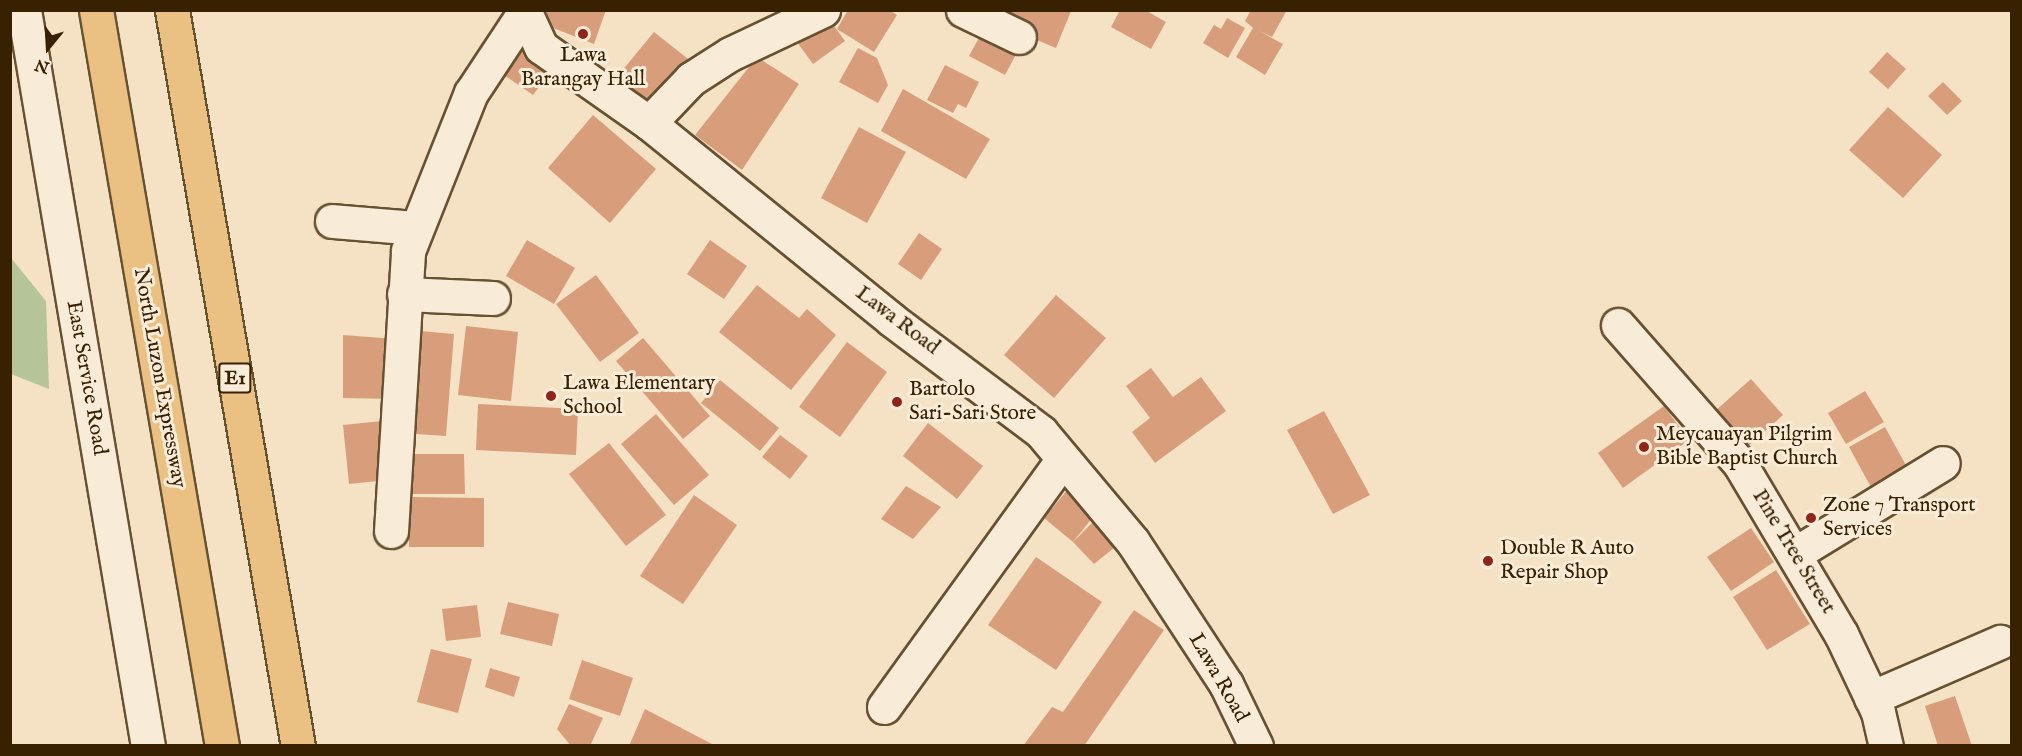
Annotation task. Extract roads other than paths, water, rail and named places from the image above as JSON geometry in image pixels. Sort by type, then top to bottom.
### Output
[{"type":"highway","name":"North Luzon Expressway","points":[[96,10],[222,746]]},
{"type":"highway","name":"E1","points":[[171,10],[298,746]]},
{"type":"street","name":"East Service Road","points":[[24,10],[148,746]]},
{"type":"street","points":[[649,123],[701,73],[823,10]]},
{"type":"street","points":[[963,10],[1019,37]]},
{"type":"street","points":[[391,531],[408,251],[471,93],[524,12]]},
{"type":"street","name":"Lawa Road","points":[[524,12],[540,47],[649,123],[892,320],[1023,418],[1063,459],[1133,542],[1226,684],[1256,746]]},
{"type":"street","points":[[332,221],[416,228]]},
{"type":"street","points":[[404,294],[493,298]]},
{"type":"street","name":"Pine Tree Street","points":[[1617,325],[1740,464],[1796,553],[1871,698],[1886,746]]},
{"type":"street","points":[[884,707],[1063,459]]},
{"type":"street","points":[[1796,553],[1943,463]]},
{"type":"street","points":[[1871,698],[2000,642]]},
{"type":"place","name":"Lawa Barangay Hall","points":[[583,34]]},
{"type":"place","name":"Lawa Elementary School","points":[[551,396]]},
{"type":"place","name":"Bartolo Sari-Sari Store","points":[[897,402]]},
{"type":"place","name":"Meycauayan Pilgrim Bible Baptist Church","points":[[1644,447]]},
{"type":"place","name":"Zone 7 Transport Services","points":[[1811,518]]},
{"type":"place","name":"Double R Auto Repair Shop","points":[[1488,561]]}]
